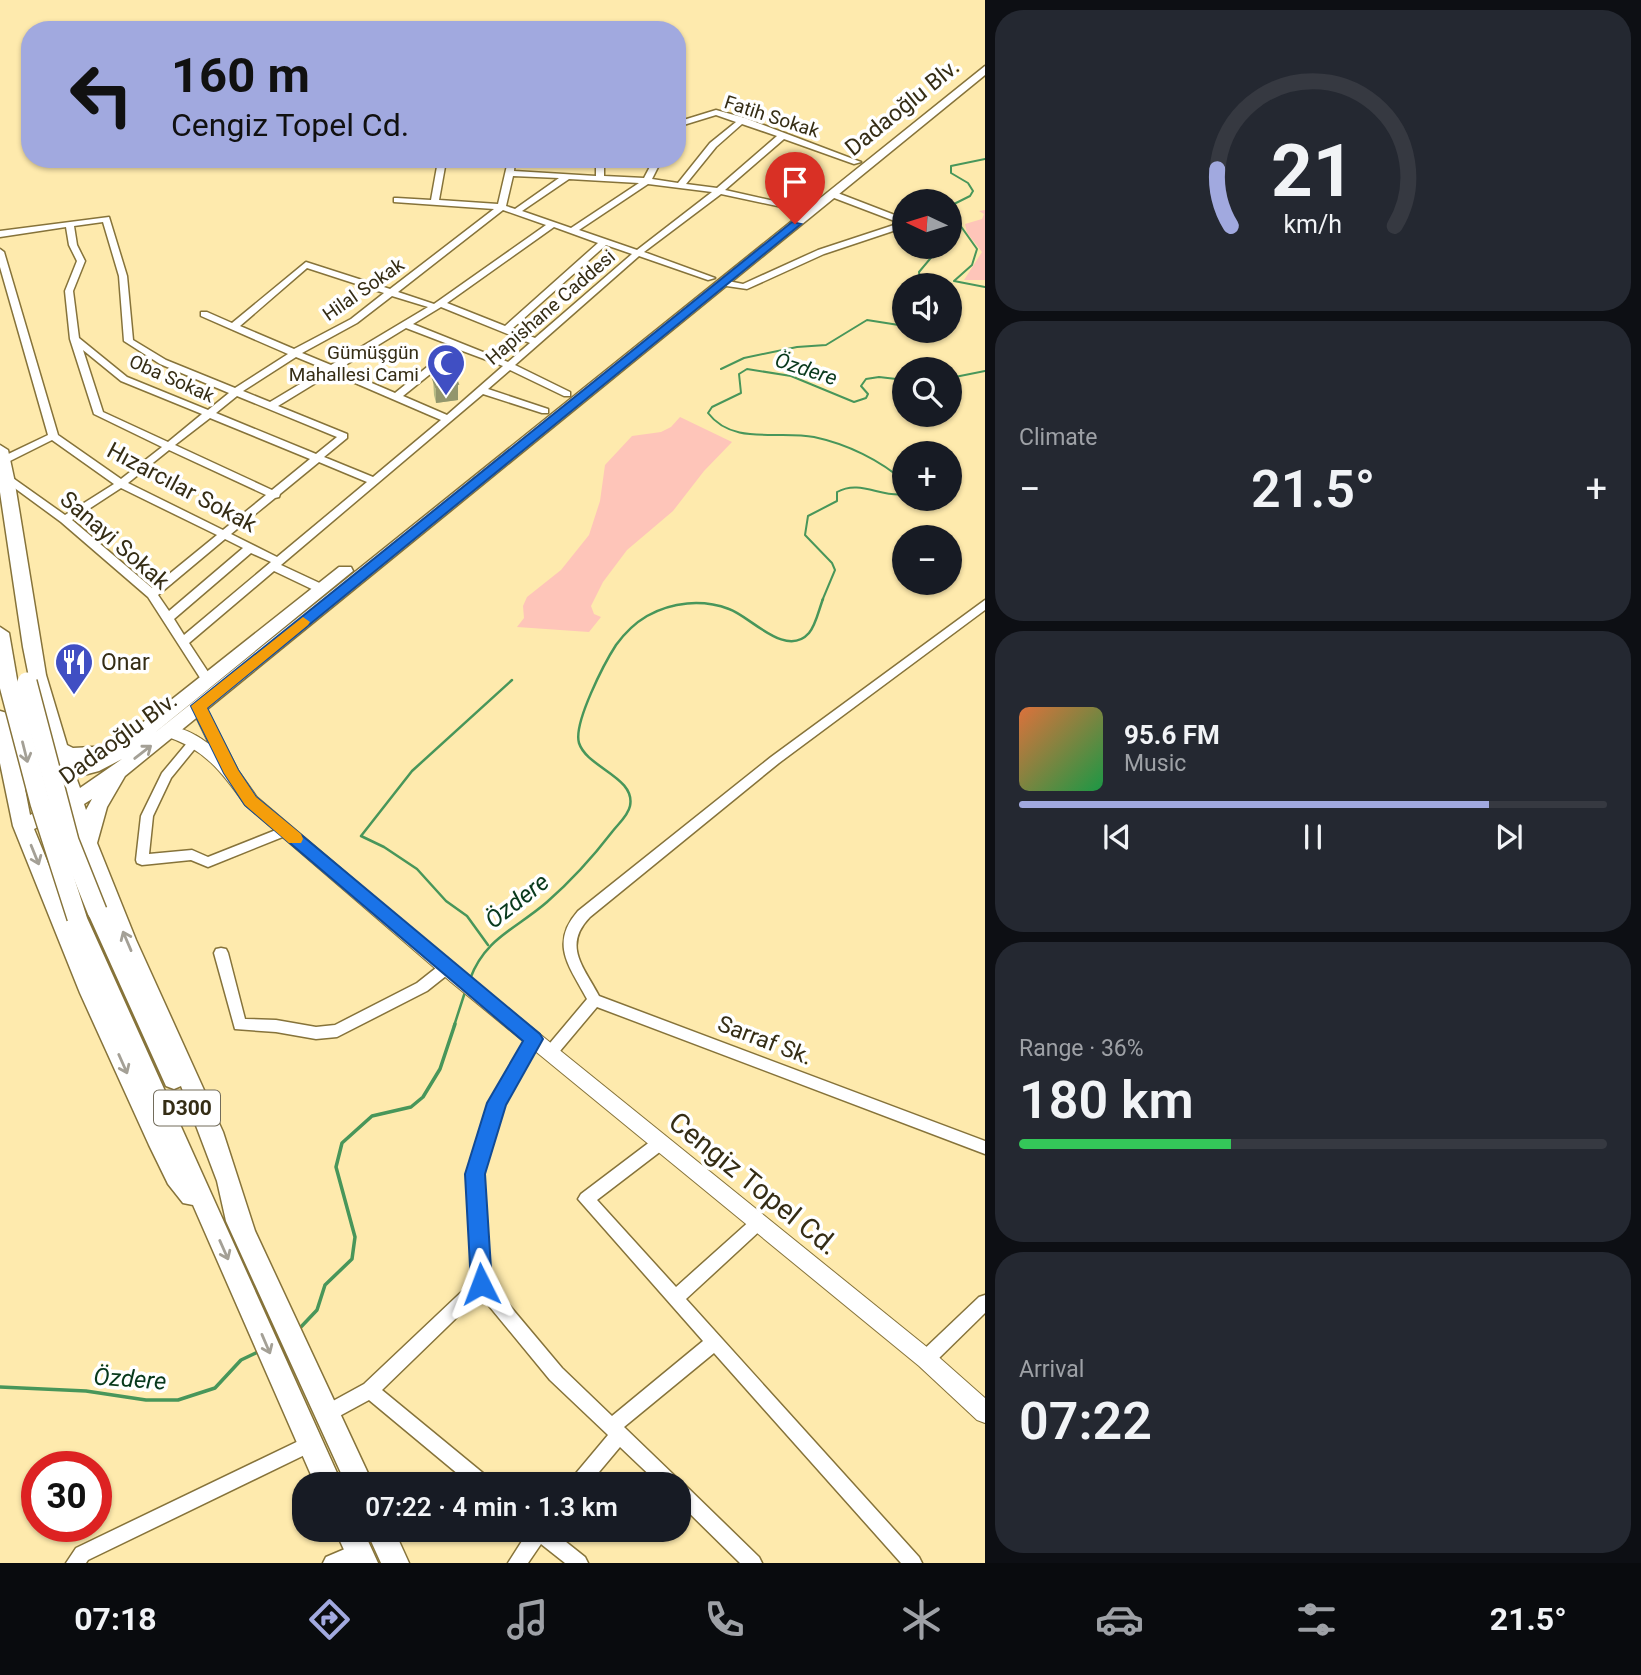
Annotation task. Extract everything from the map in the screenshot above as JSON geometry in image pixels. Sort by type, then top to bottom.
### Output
[{"type":"highway","name":"Dadaoğlu Blv.","points":[[14,785],[121,760],[169,732],[717,281],[798,209],[985,58]]},
{"type":"highway","name":"Dadaoğlu Blv.","points":[[23,826],[50,816],[73,799],[121,760],[208,681],[545,411],[832,194],[985,69]]},
{"type":"highway","points":[[3,463],[37,678],[73,799],[88,845],[213,1135],[231,1182],[243,1231]]},
{"type":"highway","name":"D300","points":[[0,518],[18,683],[51,847],[243,1231],[266,1311],[279,1372],[324,1472]]},
{"type":"highway","name":"D300","points":[[0,633],[18,683]]},
{"type":"highway","points":[[0,718],[23,826],[91,993],[176,1177],[210,1218]]},
{"type":"highway","points":[[58,749],[71,755],[121,760],[91,818],[88,845]]},
{"type":"highway","name":"D300","points":[[87,915],[210,1218],[266,1311],[301,1358],[355,1472]]},
{"type":"highway","points":[[385,1542],[395,1563]]},
{"type":"main road","points":[[199,706],[232,773],[251,801],[451,973]]},
{"type":"main road","points":[[169,732],[184,734],[196,740],[232,773]]},
{"type":"main road","name":"Cengiz Topel Cd.","points":[[451,973],[926,1359],[985,1413]]},
{"type":"street","name":"Fatih Sokak","points":[[686,122],[716,112],[857,162]]},
{"type":"street","points":[[680,186],[713,145],[742,120]]},
{"type":"street","name":"Hapishane Caddesi","points":[[183,642],[482,390],[638,253],[719,191],[783,135]]},
{"type":"street","points":[[435,202],[441,168]]},
{"type":"street","points":[[502,207],[511,168]]},
{"type":"street","points":[[600,168],[600,179]]},
{"type":"street","points":[[572,231],[647,181],[654,168]]},
{"type":"street","points":[[510,173],[647,181],[719,191],[798,209]]},
{"type":"street","points":[[517,211],[566,177]]},
{"type":"street","points":[[832,194],[892,218]]},
{"type":"street","points":[[397,200],[502,207],[717,281],[744,287],[821,252],[892,227]]},
{"type":"street","name":"Hilal Sokak","points":[[65,520],[121,484],[236,392],[295,353],[354,321],[502,207]]},
{"type":"street","points":[[0,234],[107,219],[123,276],[129,341],[163,362],[344,436],[152,594]]},
{"type":"street","points":[[70,224],[72,245],[81,261],[69,291],[75,339],[99,414],[275,495]]},
{"type":"street","points":[[272,405],[438,306],[553,225]]},
{"type":"street","points":[[506,330],[605,242]]},
{"type":"street","points":[[0,252],[53,436],[3,463]]},
{"type":"street","points":[[233,327],[306,265],[393,291],[537,342]]},
{"type":"street","points":[[204,314],[448,419]]},
{"type":"street","points":[[407,325],[510,366],[567,394]]},
{"type":"street","name":"Oba Sokak","points":[[75,339],[124,379],[374,481]]},
{"type":"street","points":[[396,397],[459,346]]},
{"type":"street","points":[[482,390],[545,411]]},
{"type":"street","name":"Hızarcılar Sokak","points":[[53,436],[121,484],[250,548],[323,589]]},
{"type":"street","name":"Sanayi Sokak","points":[[3,463],[152,594],[208,681]]},
{"type":"street","points":[[168,618],[250,548]]},
{"type":"street","points":[[550,1053],[594,1000],[571,955],[569,943],[570,932],[585,913],[775,760],[985,604]]},
{"type":"street","points":[[196,740],[166,776],[147,817],[142,860],[192,855],[208,862],[286,831]]},
{"type":"street","points":[[221,953],[240,1025],[276,1026],[316,1033],[337,1031],[451,973]]},
{"type":"street","name":"Sarraf Sk.","points":[[594,1000],[985,1148]]},
{"type":"street","points":[[534,1039],[497,1103],[475,1174],[481,1284],[556,1374],[658,1472]]},
{"type":"street","points":[[660,1143],[586,1199],[913,1563]]},
{"type":"street","points":[[676,1298],[758,1223]]},
{"type":"street","points":[[328,1413],[370,1390],[481,1284]]},
{"type":"street","points":[[926,1359],[985,1302]]},
{"type":"street","points":[[586,1472],[615,1431],[715,1342]]},
{"type":"street","points":[[370,1390],[469,1472]]},
{"type":"street","points":[[75,1563],[82,1554],[311,1443]]},
{"type":"street","points":[[691,1504],[744,1560]]},
{"type":"street","points":[[517,1563],[531,1542]]},
{"type":"street","points":[[554,1542],[579,1563]]},
{"type":"street","points":[[332,1563],[357,1548]]},
{"type":"shaded area","points":[[985,210],[985,280],[964,280],[982,252],[967,233],[965,224],[982,219],[984,214],[979,211]]},
{"type":"shaded area","points":[[680,417],[732,442],[704,471],[673,511],[627,550],[603,582],[591,606],[594,614],[601,617],[589,632],[517,627],[524,618],[523,606],[527,597],[561,570],[589,535],[600,501],[605,465],[632,436],[661,432],[671,427]]},
{"type":"building","points":[[455,376],[458,384],[436,387],[433,379]]},
{"type":"waterway","name":"Özdere","points":[[962,200],[973,191],[968,183],[951,173],[951,166],[985,159]]},
{"type":"waterway","name":"Özdere","points":[[962,228],[977,249],[972,265],[954,281],[985,287]]},
{"type":"waterway","points":[[919,273],[930,259]]},
{"type":"waterway","points":[[721,369],[744,358],[797,347],[826,345],[867,320],[892,324]]},
{"type":"waterway","name":"Özdere","points":[[892,378],[866,379],[861,386],[868,394],[866,398],[854,402],[791,376],[747,369],[739,374],[741,393],[712,407],[708,413],[730,430],[757,435],[800,435],[839,444],[874,460],[892,472]]},
{"type":"waterway","name":"Özdere","points":[[962,376],[985,371]]},
{"type":"waterway","name":"Özdere","points":[[822,601],[835,570],[832,563],[805,535],[808,516],[837,501],[837,492],[846,489],[854,487],[892,495]]},
{"type":"waterway","name":"Özdere","points":[[470,979],[484,953],[502,935],[564,886],[597,851],[629,810],[630,796],[626,787],[584,752],[578,734],[585,708],[598,678],[616,645],[626,633],[657,611],[698,603],[729,609],[779,639],[800,640],[811,630],[823,599]]},
{"type":"waterway","points":[[488,945],[467,916],[446,901],[417,869],[384,847],[361,836],[412,771],[512,680]]},
{"type":"waterway","name":"Özdere","points":[[454,1026],[465,992]]},
{"type":"waterway","name":"Özdere","points":[[299,1329],[317,1310],[325,1285],[352,1259],[355,1237],[336,1167],[342,1143],[372,1116],[411,1107],[423,1097],[440,1069],[455,1024]]},
{"type":"waterway","name":"Özdere","points":[[0,1387],[86,1391],[146,1400],[178,1400],[215,1388],[241,1360],[260,1351]]},
{"type":"slow traffic","points":[[295,839],[251,801],[232,773],[199,706],[303,622]]},
{"type":"place","name":"Gümüşgün Mahallesi Cami","points":[[446,397]]},
{"type":"place","name":"Onar","points":[[74,696]]},
{"type":"route","points":[[481,1284],[475,1174],[497,1103],[534,1039],[446,968],[251,801],[232,773],[199,706],[795,224]]}]
